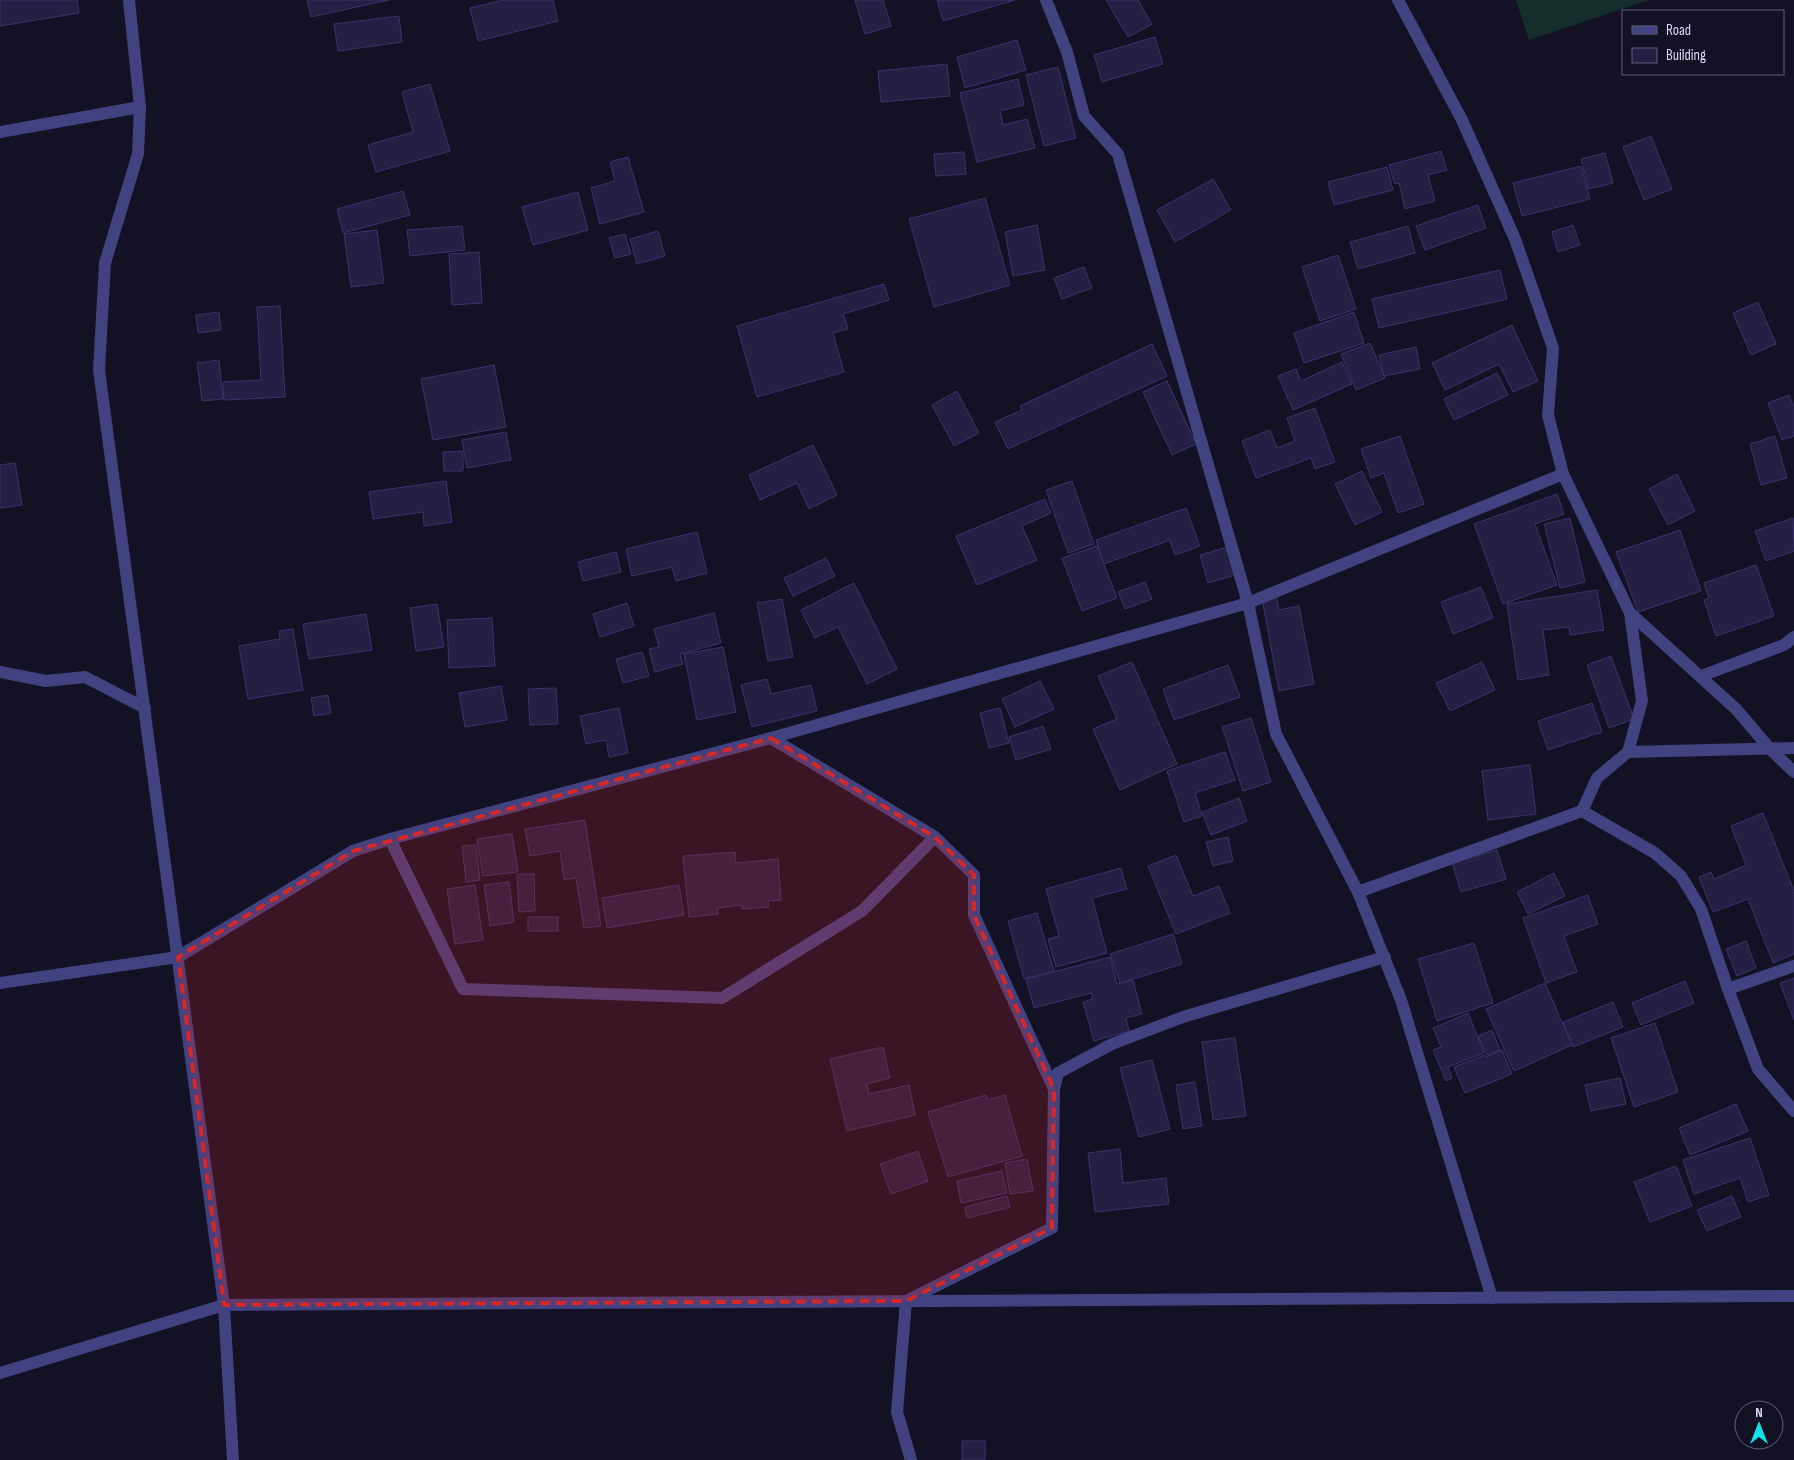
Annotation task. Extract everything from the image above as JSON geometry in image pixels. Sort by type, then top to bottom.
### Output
[{"type":"street","points":[[129,0],[140,107],[138,154],[105,263],[99,370],[224,1305],[233,1460]]},
{"type":"street","points":[[1046,0],[1066,52],[1084,116],[1118,154],[1248,603],[1276,734],[1358,892],[1385,957],[1404,1009],[1492,1298]]},
{"type":"street","points":[[1358,892],[1582,811],[1597,778],[1628,752],[1642,701],[1630,614],[1563,474],[1548,415],[1552,348],[1519,248],[1462,120],[1398,0]]},
{"type":"street","points":[[0,132],[140,107]]},
{"type":"street","points":[[0,983],[178,957],[353,851],[390,839],[771,738],[1248,603],[1563,474]]},
{"type":"street","points":[[1630,614],[1736,709],[1770,749],[1794,772]]},
{"type":"street","points":[[1701,676],[1784,645],[1794,637]]},
{"type":"street","points":[[0,672],[46,681],[85,677],[145,708]]},
{"type":"street","points":[[771,738],[935,837],[974,875],[974,915],[1054,1088]]},
{"type":"street","points":[[1628,752],[1794,748]]},
{"type":"street","points":[[1582,811],[1655,853],[1681,876],[1701,909],[1758,1070],[1794,1111]]},
{"type":"street","points":[[390,839],[463,988],[722,998],[862,911],[935,837]]},
{"type":"street","points":[[906,1301],[1052,1228],[1054,1088],[1058,1073],[1112,1044],[1183,1017],[1385,957]]},
{"type":"street","points":[[1728,989],[1794,966]]},
{"type":"street","points":[[0,1373],[224,1305],[1794,1296],[1794,1290]]},
{"type":"street","points":[[906,1301],[897,1412],[911,1460]]},
{"type":"highlighted area","points":[[771,738],[935,837],[974,875],[974,915],[1054,1089],[1052,1228],[906,1301],[224,1305],[178,957],[353,851]]},
{"type":"green space","points":[[1516,0],[1649,0],[1529,40]]},
{"type":"building","points":[[0,0],[77,0],[79,13],[0,26]]},
{"type":"building","points":[[307,0],[389,0],[311,17]]},
{"type":"building","points":[[503,0],[553,0],[558,21],[478,41],[470,8]]},
{"type":"building","points":[[855,0],[883,0],[891,26],[865,34]]},
{"type":"building","points":[[937,0],[1015,0],[943,21]]},
{"type":"building","points":[[1106,0],[1138,0],[1152,24],[1128,37]]},
{"type":"building","points":[[399,16],[402,42],[338,51],[334,24]]},
{"type":"building","points":[[1155,37],[1163,64],[1102,82],[1094,55]]},
{"type":"building","points":[[1017,40],[1026,70],[965,88],[957,57]]},
{"type":"building","points":[[947,64],[950,96],[881,102],[878,71]]},
{"type":"building","points":[[1058,67],[1076,138],[1044,146],[1026,75]]},
{"type":"building","points":[[1018,79],[1024,105],[1000,111],[1003,125],[1027,119],[1035,148],[977,162],[960,93]]},
{"type":"building","points":[[430,84],[450,151],[376,172],[368,145],[413,132],[402,92]]},
{"type":"building","points":[[1651,136],[1672,189],[1644,200],[1623,147]]},
{"type":"building","points":[[1441,151],[1447,170],[1428,175],[1435,201],[1405,209],[1399,183],[1395,184],[1389,165]]},
{"type":"building","points":[[964,152],[966,174],[936,176],[934,154]]},
{"type":"building","points":[[1605,153],[1613,183],[1589,189],[1581,159]]},
{"type":"building","points":[[628,157],[644,212],[600,224],[591,188],[615,181],[610,162]]},
{"type":"building","points":[[1581,166],[1590,199],[1522,216],[1513,183]]},
{"type":"building","points":[[1387,167],[1393,190],[1334,205],[1328,182]]},
{"type":"building","points":[[1213,179],[1231,210],[1175,242],[1157,210]]},
{"type":"building","points":[[403,191],[410,215],[343,233],[337,209]]},
{"type":"building","points":[[578,192],[588,230],[533,245],[522,207]]},
{"type":"building","points":[[985,198],[1010,285],[934,307],[909,219]]},
{"type":"building","points":[[1478,205],[1486,228],[1425,250],[1416,226]]},
{"type":"building","points":[[1037,225],[1045,270],[1013,276],[1005,232]]},
{"type":"building","points":[[1573,225],[1580,245],[1558,252],[1552,232]]},
{"type":"building","points":[[462,226],[465,250],[410,256],[407,230]]},
{"type":"building","points":[[1408,226],[1415,253],[1358,269],[1350,242]]},
{"type":"building","points":[[377,230],[384,283],[351,287],[344,234]]},
{"type":"building","points":[[658,231],[665,256],[637,264],[630,239]]},
{"type":"building","points":[[625,234],[631,254],[615,258],[609,238]]},
{"type":"building","points":[[479,252],[482,303],[452,305],[449,254]]},
{"type":"building","points":[[1338,255],[1356,309],[1320,321],[1302,267]]},
{"type":"building","points":[[1084,267],[1092,288],[1062,299],[1054,278]]},
{"type":"building","points":[[1500,270],[1507,299],[1379,328],[1372,299]]},
{"type":"building","points":[[884,284],[889,300],[843,314],[848,329],[833,333],[844,372],[757,397],[737,326]]},
{"type":"building","points":[[1758,302],[1776,344],[1751,355],[1733,313]]},
{"type":"building","points":[[280,306],[285,397],[224,400],[223,382],[261,380],[257,307]]},
{"type":"building","points":[[219,312],[221,330],[198,333],[196,315]]},
{"type":"building","points":[[1354,312],[1364,343],[1304,363],[1294,333]]},
{"type":"building","points":[[1512,325],[1538,381],[1513,392],[1499,364],[1445,390],[1432,363]]},
{"type":"building","points":[[1370,343],[1385,378],[1356,390],[1341,354]]},
{"type":"building","points":[[1152,344],[1167,376],[1008,449],[995,422],[1022,410],[1020,406]]},
{"type":"building","points":[[1416,347],[1420,369],[1384,376],[1379,355]]},
{"type":"building","points":[[219,360],[223,399],[202,401],[197,363]]},
{"type":"building","points":[[1342,362],[1352,384],[1293,410],[1278,376],[1296,369],[1301,381]]},
{"type":"building","points":[[494,365],[506,427],[433,440],[421,379]]},
{"type":"building","points":[[1497,373],[1508,395],[1454,420],[1444,399]]},
{"type":"building","points":[[1167,381],[1196,444],[1172,455],[1143,392]]},
{"type":"building","points":[[957,391],[979,433],[954,446],[932,405]]},
{"type":"building","points":[[1789,395],[1794,407],[1794,436],[1782,440],[1768,403]]},
{"type":"building","points":[[1315,408],[1335,462],[1315,469],[1311,458],[1256,478],[1242,441],[1270,430],[1277,448],[1295,441],[1287,418]]},
{"type":"building","points":[[506,432],[511,460],[467,468],[462,440]]},
{"type":"building","points":[[1400,436],[1424,504],[1398,513],[1384,473],[1371,478],[1361,449]]},
{"type":"building","points":[[1775,436],[1787,478],[1761,485],[1750,444]]},
{"type":"building","points":[[813,445],[837,495],[809,509],[797,483],[760,500],[749,475]]},
{"type":"building","points":[[463,451],[463,471],[444,471],[443,452]]},
{"type":"building","points":[[15,463],[22,505],[0,508],[0,465]]},
{"type":"building","points":[[1362,471],[1382,512],[1355,525],[1335,484]]},
{"type":"building","points":[[1677,474],[1695,511],[1668,525],[1649,489]]},
{"type":"building","points":[[446,481],[452,522],[424,526],[423,512],[373,519],[369,492]]},
{"type":"building","points":[[1072,481],[1094,544],[1068,553],[1046,490]]},
{"type":"building","points":[[1557,494],[1564,514],[1535,524],[1557,585],[1503,604],[1474,524]]},
{"type":"building","points":[[1045,499],[1051,513],[1022,526],[1037,560],[977,585],[956,536]]},
{"type":"building","points":[[1186,508],[1200,546],[1175,555],[1170,540],[1104,564],[1096,540]]},
{"type":"building","points":[[1570,518],[1585,582],[1560,588],[1544,524]]},
{"type":"building","points":[[1793,518],[1794,551],[1766,561],[1755,531]]},
{"type":"building","points":[[1680,530],[1701,591],[1638,612],[1616,552]]},
{"type":"building","points":[[697,532],[707,573],[676,581],[672,567],[632,576],[626,549]]},
{"type":"building","points":[[1097,546],[1117,598],[1082,611],[1062,558]]},
{"type":"building","points":[[1231,546],[1239,574],[1208,583],[1200,555]]},
{"type":"building","points":[[616,552],[621,572],[583,581],[578,562]]},
{"type":"building","points":[[826,558],[835,576],[793,596],[784,578]]},
{"type":"building","points":[[1756,565],[1774,616],[1716,636],[1704,600],[1709,598],[1704,583]]},
{"type":"building","points":[[1145,582],[1152,599],[1125,609],[1118,592]]},
{"type":"building","points":[[854,583],[897,669],[867,684],[838,627],[815,638],[801,610]]},
{"type":"building","points":[[1481,587],[1493,618],[1453,634],[1441,602]]},
{"type":"building","points":[[1597,590],[1604,630],[1570,635],[1569,627],[1543,630],[1549,675],[1518,680],[1507,604]]},
{"type":"building","points":[[1276,595],[1279,610],[1299,606],[1314,684],[1279,691],[1262,598]]},
{"type":"building","points":[[782,599],[793,657],[768,661],[757,603]]},
{"type":"building","points":[[627,603],[634,626],[600,637],[593,614]]},
{"type":"building","points":[[437,604],[444,647],[416,651],[410,608]]},
{"type":"building","points":[[714,613],[721,643],[680,654],[683,664],[655,672],[649,649],[659,647],[654,629]]},
{"type":"building","points":[[366,614],[372,650],[309,659],[303,624]]},
{"type":"building","points":[[492,618],[495,666],[449,668],[447,620]]},
{"type":"building","points":[[293,629],[303,690],[248,699],[239,646],[280,639],[279,631]]},
{"type":"building","points":[[723,647],[736,712],[697,720],[684,654]]},
{"type":"building","points":[[642,652],[649,676],[623,683],[616,659]]},
{"type":"building","points":[[1611,656],[1634,719],[1609,728],[1587,665]]},
{"type":"building","points":[[1132,662],[1177,764],[1120,790],[1093,729],[1117,719],[1098,676]]},
{"type":"building","points":[[1482,662],[1495,690],[1450,711],[1436,683]]},
{"type":"building","points":[[1228,665],[1240,697],[1174,720],[1163,689]]},
{"type":"building","points":[[767,679],[771,694],[811,685],[817,711],[752,727],[741,685]]},
{"type":"building","points":[[1040,681],[1054,709],[1015,727],[1002,699]]},
{"type":"building","points":[[501,686],[507,720],[465,727],[459,693]]},
{"type":"building","points":[[556,688],[558,724],[530,725],[528,689]]},
{"type":"building","points":[[328,695],[331,713],[314,716],[311,698]]},
{"type":"building","points":[[1592,703],[1602,732],[1548,750],[1538,721]]},
{"type":"building","points":[[619,708],[628,753],[609,757],[606,740],[586,744],[580,716]]},
{"type":"building","points":[[1000,708],[1009,743],[989,748],[980,713]]},
{"type":"building","points":[[1251,718],[1271,782],[1243,791],[1222,727]]},
{"type":"building","points":[[1043,726],[1051,749],[1016,760],[1009,737]]},
{"type":"building","points":[[1225,752],[1235,780],[1195,793],[1202,816],[1184,822],[1167,771]]},
{"type":"building","points":[[1530,765],[1536,814],[1488,820],[1482,771]]},
{"type":"building","points":[[1239,798],[1247,821],[1211,835],[1202,812]]},
{"type":"building","points":[[1763,813],[1794,891],[1794,954],[1773,963],[1748,899],[1713,912],[1699,877],[1711,872],[1714,879],[1746,865],[1731,826]]},
{"type":"building","points":[[585,820],[601,926],[584,928],[576,878],[564,880],[560,851],[530,856],[525,829]]},
{"type":"building","points":[[512,834],[518,872],[483,876],[477,839]]},
{"type":"building","points":[[1228,837],[1233,861],[1213,866],[1206,842]]},
{"type":"building","points":[[476,845],[480,880],[466,882],[462,846]]},
{"type":"building","points":[[1497,850],[1506,879],[1461,892],[1452,863]]},
{"type":"building","points":[[735,852],[736,863],[778,859],[781,900],[768,901],[769,907],[742,909],[741,905],[717,908],[718,914],[689,917],[683,856]]},
{"type":"building","points":[[1176,855],[1193,896],[1219,886],[1230,913],[1176,934],[1148,866]]},
{"type":"building","points":[[1121,868],[1127,889],[1092,898],[1107,953],[1056,967],[1048,939],[1059,936],[1046,889]]},
{"type":"building","points":[[1554,873],[1565,896],[1528,914],[1517,892]]},
{"type":"building","points":[[517,874],[534,874],[535,911],[519,912]]},
{"type":"building","points":[[509,882],[514,922],[490,926],[484,885]]},
{"type":"building","points":[[475,885],[483,940],[455,944],[447,889]]},
{"type":"building","points":[[679,885],[684,915],[607,928],[602,898]]},
{"type":"building","points":[[1588,895],[1598,924],[1564,936],[1577,972],[1546,983],[1523,918]]},
{"type":"building","points":[[1037,913],[1054,971],[1024,979],[1008,921]]},
{"type":"building","points":[[528,917],[558,917],[558,931],[528,931]]},
{"type":"building","points":[[1173,934],[1182,964],[1120,983],[1110,954]]},
{"type":"building","points":[[1746,941],[1756,968],[1737,976],[1726,949]]},
{"type":"building","points":[[1474,943],[1493,1003],[1437,1021],[1418,959]]},
{"type":"building","points":[[1110,957],[1117,984],[1133,980],[1142,1014],[1126,1018],[1129,1031],[1094,1041],[1083,1002],[1093,999],[1091,993],[1034,1008],[1026,979]]},
{"type":"building","points":[[1794,978],[1794,1020],[1780,983]]},
{"type":"building","points":[[1685,981],[1694,1003],[1641,1025],[1632,1003]]},
{"type":"building","points":[[1545,983],[1572,1045],[1514,1071],[1486,1009]]},
{"type":"building","points":[[1613,1002],[1623,1027],[1573,1047],[1563,1022]]},
{"type":"building","points":[[1468,1013],[1484,1053],[1448,1067],[1452,1078],[1446,1081],[1433,1050],[1441,1047],[1433,1028]]},
{"type":"building","points":[[1655,1023],[1678,1092],[1634,1107],[1611,1038]]},
{"type":"building","points":[[1492,1030],[1500,1050],[1487,1055],[1478,1036]]},
{"type":"building","points":[[1235,1038],[1246,1116],[1213,1120],[1202,1042]]},
{"type":"building","points":[[883,1047],[890,1078],[867,1084],[869,1094],[909,1085],[915,1115],[847,1131],[830,1059]]},
{"type":"building","points":[[1502,1050],[1512,1074],[1465,1093],[1454,1067]]},
{"type":"building","points":[[1152,1060],[1170,1129],[1139,1137],[1120,1068]]},
{"type":"building","points":[[1620,1078],[1626,1104],[1591,1111],[1585,1085]]},
{"type":"building","points":[[1195,1082],[1202,1126],[1183,1129],[1176,1085]]},
{"type":"building","points":[[986,1095],[988,1100],[1005,1095],[1022,1156],[948,1177],[928,1112]]},
{"type":"building","points":[[1736,1104],[1748,1131],[1690,1155],[1679,1128]]},
{"type":"building","points":[[1750,1138],[1769,1195],[1748,1202],[1740,1178],[1694,1194],[1683,1160]]},
{"type":"building","points":[[1120,1149],[1123,1183],[1166,1178],[1169,1204],[1095,1212],[1088,1153]]},
{"type":"building","points":[[918,1151],[928,1181],[891,1194],[880,1164]]},
{"type":"building","points":[[1027,1159],[1033,1191],[1010,1194],[1005,1163]]},
{"type":"building","points":[[1676,1166],[1692,1206],[1650,1222],[1634,1182]]},
{"type":"building","points":[[1002,1171],[1007,1193],[961,1203],[957,1181]]},
{"type":"building","points":[[1007,1196],[1010,1207],[967,1218],[965,1207]]},
{"type":"building","points":[[1732,1196],[1741,1217],[1707,1231],[1697,1210]]},
{"type":"building","points":[[962,1441],[985,1441],[985,1460],[962,1460]]}]
